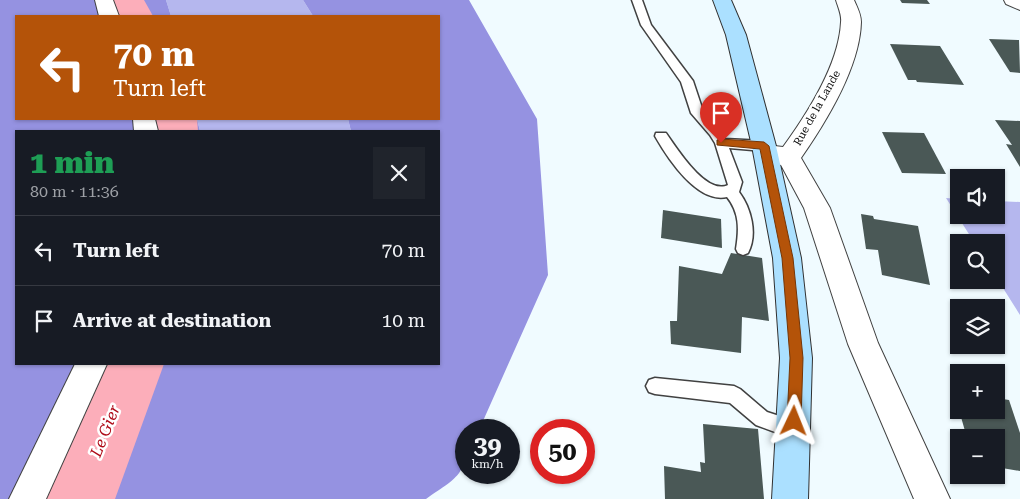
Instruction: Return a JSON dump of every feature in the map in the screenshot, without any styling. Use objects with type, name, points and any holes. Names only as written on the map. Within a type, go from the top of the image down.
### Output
[{"type":"main road","points":[[722,0],[736,35],[773,152],[787,258],[796,358],[790,499]]},
{"type":"street","points":[[104,0],[109,15]]},
{"type":"street","name":"Rue de la Lande","points":[[773,152],[800,141],[840,67],[851,22],[850,11],[845,0]]},
{"type":"street","points":[[1014,0],[1020,4]]},
{"type":"street","points":[[773,152],[817,208],[863,344],[932,499]]},
{"type":"street","points":[[27,499],[91,365]]},
{"type":"lane","points":[[637,0],[646,25],[687,81],[697,114],[714,132],[721,143],[735,182],[734,188],[724,193],[710,190],[696,181],[661,136]]},
{"type":"lane","points":[[721,143],[773,152]]},
{"type":"lane","points":[[730,191],[742,207],[745,218],[743,249]]},
{"type":"lane","points":[[655,386],[734,395],[741,399],[762,419],[794,430]]},
{"type":"shaded area","points":[[0,0],[166,0],[171,15],[15,15],[15,120],[197,120],[200,130],[15,130],[15,365],[440,365],[440,130],[351,130],[348,120],[440,120],[440,15],[312,15],[303,0],[469,0],[537,119],[548,275],[484,419],[455,419],[455,477],[426,499],[0,499]]},
{"type":"shaded area","points":[[166,0],[303,0],[312,15],[171,15]]},
{"type":"shaded area","points":[[197,120],[348,120],[351,130],[200,130]]},
{"type":"shaded area","points":[[1005,201],[1020,202],[1020,315],[1004,289],[1005,234],[969,234],[963,224],[1005,224]]},
{"type":"building","points":[[900,0],[927,0],[930,4],[902,3]]},
{"type":"building","points":[[989,39],[1019,40],[1020,73],[1010,72]]},
{"type":"building","points":[[890,44],[940,46],[964,85],[908,80]]},
{"type":"building","points":[[995,120],[1020,121],[1020,167],[1006,144],[1012,145]]},
{"type":"building","points":[[882,132],[924,133],[946,174],[902,173]]},
{"type":"building","points":[[663,210],[721,219],[722,248],[661,238]]},
{"type":"building","points":[[861,214],[873,216],[874,219],[918,226],[930,285],[882,275],[878,250],[866,249]]},
{"type":"building","points":[[731,253],[762,258],[769,321],[742,317],[741,353],[671,344],[670,321],[677,321],[679,266],[722,274]]},
{"type":"building","points":[[1005,399],[1009,400],[1020,433],[1020,471],[1005,468],[1005,429],[964,429],[962,419],[1005,419]]},
{"type":"building","points":[[703,424],[758,429],[764,499],[665,499],[664,466],[701,472],[700,462],[705,463]]},
{"type":"waterway","name":"Le Gier","points":[[125,0],[132,15]]},
{"type":"waterway","name":"Le Gier","points":[[174,120],[174,130]]},
{"type":"waterway","name":"Le Gier","points":[[78,499],[132,365]]},
{"type":"route","points":[[721,143],[764,146],[787,258],[796,358],[794,421]]}]
